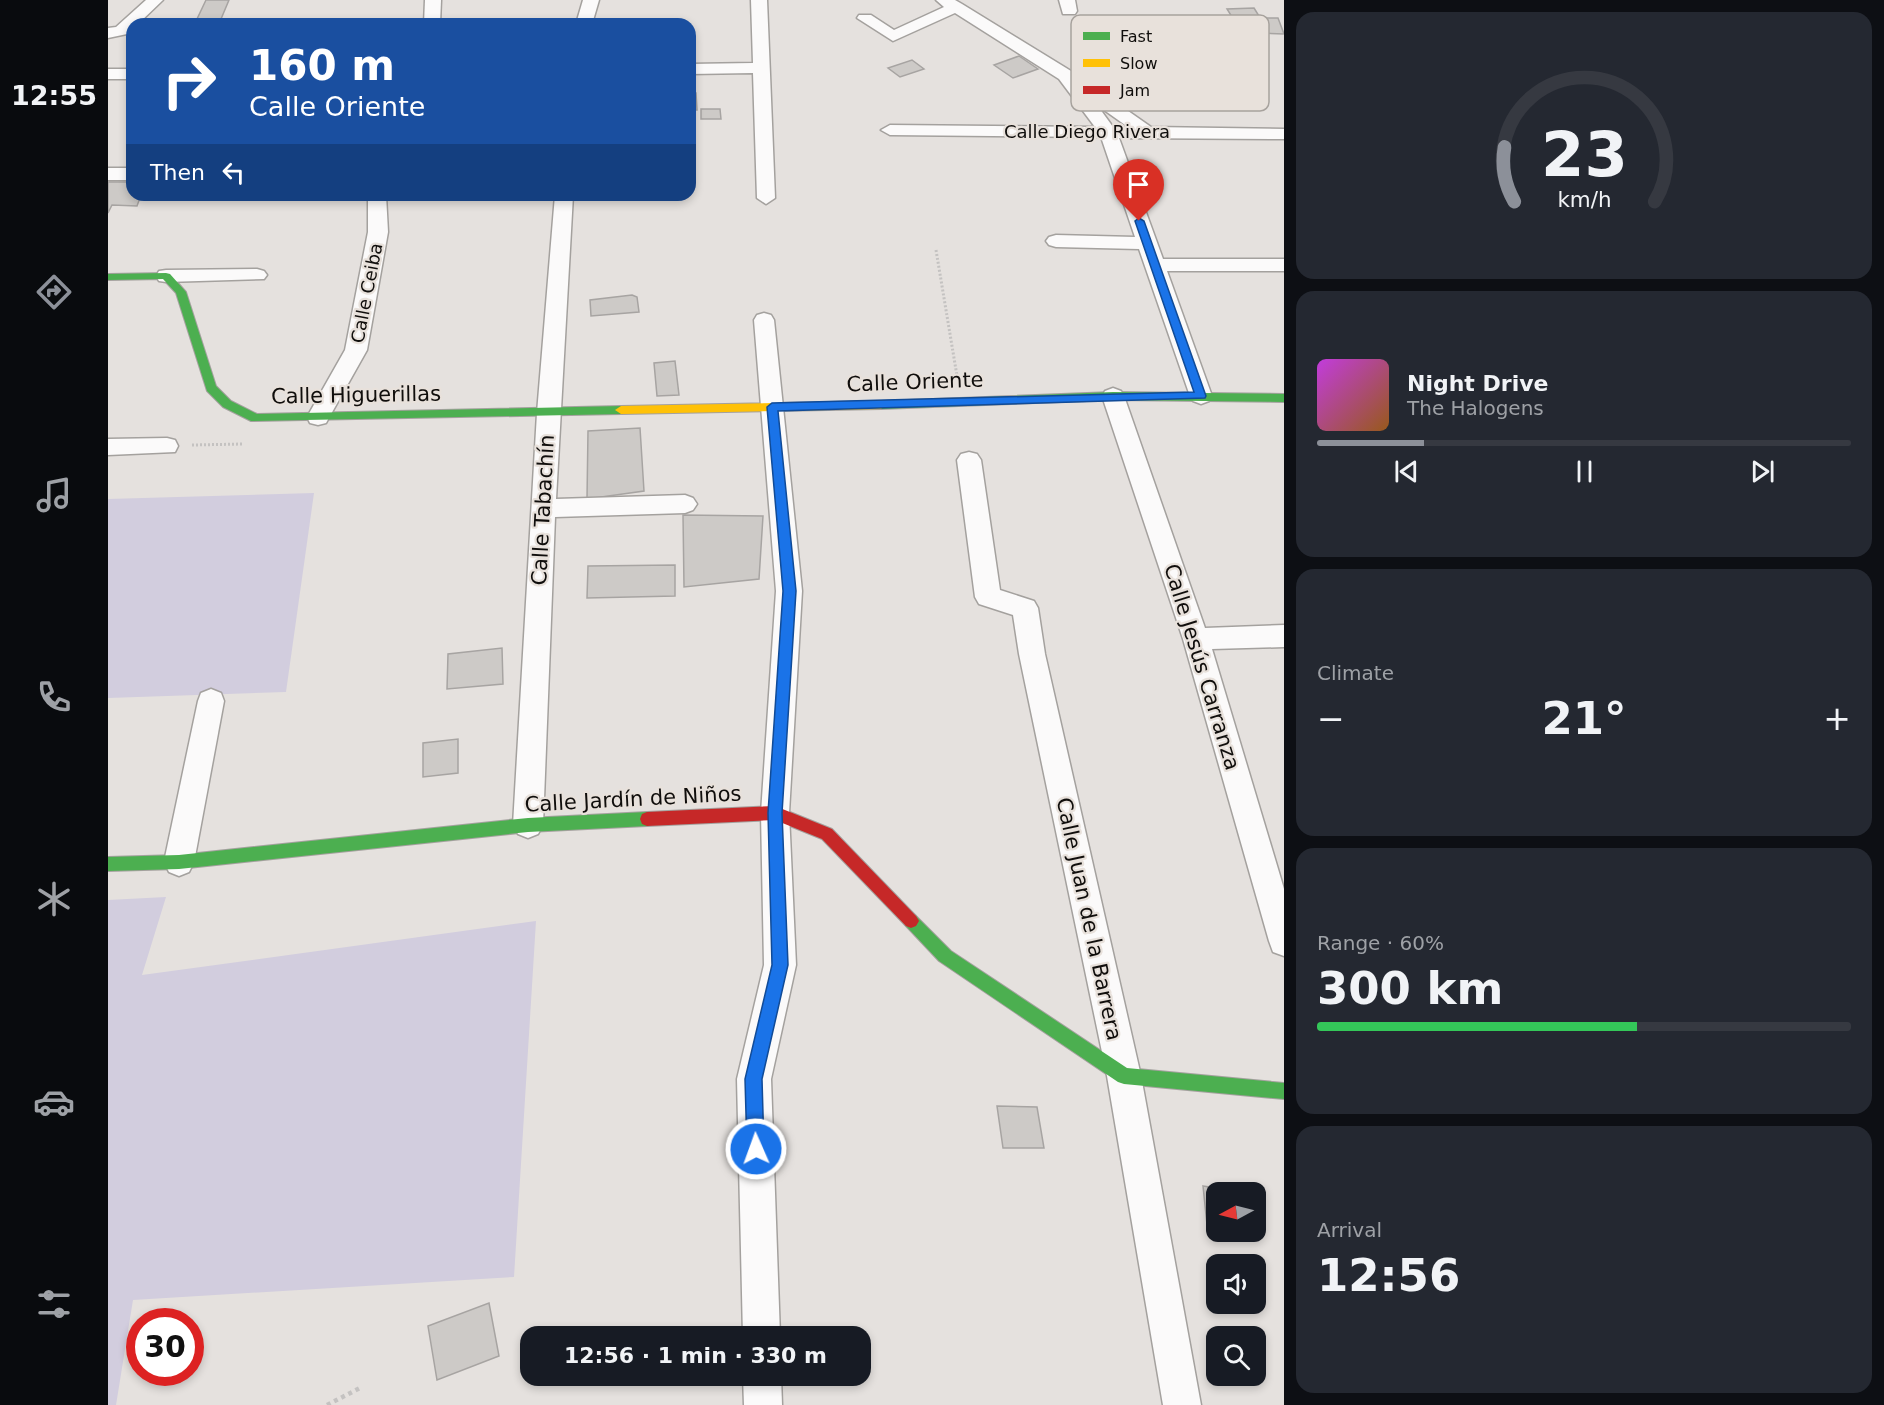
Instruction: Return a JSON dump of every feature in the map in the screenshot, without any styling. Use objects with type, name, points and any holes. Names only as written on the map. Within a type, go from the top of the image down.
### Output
[{"type":"main road","name":"Calle Higuerillas","points":[[166,276],[181,292],[211,388],[226,404],[255,418],[548,412]]},
{"type":"main road","points":[[108,278],[166,276]]},
{"type":"main road","name":"Calle Oriente","points":[[548,412],[1113,396],[1284,398]]},
{"type":"main road","name":"Calle Jardín de Niños","points":[[108,864],[179,862],[528,825],[775,813],[827,834],[945,956],[1124,1076],[1284,1091]]},
{"type":"street","points":[[135,18],[155,0]]},
{"type":"street","points":[[432,18],[433,0]]},
{"type":"street","points":[[586,18],[591,0]]},
{"type":"street","points":[[759,0],[766,198]]},
{"type":"street","points":[[865,18],[893,36],[950,3],[1071,79]]},
{"type":"street","points":[[108,33],[121,31],[126,26]]},
{"type":"street","points":[[696,69],[763,68]]},
{"type":"street","points":[[108,74],[126,74]]},
{"type":"street","points":[[1065,75],[1071,83]]},
{"type":"street","points":[[1092,111],[1108,132],[1201,396]]},
{"type":"street","points":[[1116,111],[1146,132]]},
{"type":"street","name":"Calle Diego Rivera","points":[[890,130],[1284,134]]},
{"type":"street","points":[[108,174],[126,174]]},
{"type":"street","name":"Calle Ceiba","points":[[318,417],[356,350],[378,232],[377,201]]},
{"type":"street","name":"Calle Tabachín","points":[[528,825],[548,412],[564,201]]},
{"type":"street","points":[[1056,242],[1147,243]]},
{"type":"street","points":[[1153,265],[1284,265]]},
{"type":"street","points":[[166,276],[258,275]]},
{"type":"street","points":[[761,1326],[754,1079],[780,965],[775,813],[789,591],[764,320]]},
{"type":"street","name":"Calle Jesús Carranza","points":[[1113,396],[1196,639],[1284,941]]},
{"type":"street","points":[[108,447],[167,446]]},
{"type":"street","name":"Calle Juan de la Barrera","points":[[969,460],[988,597],[1025,608],[1034,665],[1124,1076],[1182,1405]]},
{"type":"street","points":[[543,508],[685,504]]},
{"type":"street","points":[[1196,639],[1284,636]]},
{"type":"street","points":[[179,862],[211,700]]},
{"type":"street","points":[[762,1386],[763,1405]]},
{"type":"path","points":[[936,250],[952,345]]},
{"type":"path","points":[[327,1405],[360,1388]]},
{"type":"shaded area","points":[[314,493],[286,692],[108,698],[108,499]]},
{"type":"shaded area","points":[[166,897],[142,975],[536,921],[514,1277],[133,1300],[132,1308],[126,1308],[126,1343],[116,1405],[108,1405],[108,900]]},
{"type":"building","points":[[206,0],[229,0],[221,18],[197,18]]},
{"type":"building","points":[[1254,8],[1258,15],[1231,15],[1227,9]]},
{"type":"building","points":[[1269,18],[1278,18],[1284,34],[1269,33]]},
{"type":"building","points":[[1019,56],[1038,69],[1013,78],[994,65]]},
{"type":"building","points":[[912,60],[924,69],[900,77],[888,68]]},
{"type":"building","points":[[701,109],[720,109],[721,119],[701,119]]},
{"type":"building","points":[[108,182],[126,182],[126,201],[139,201],[137,206],[112,205],[108,213]]},
{"type":"building","points":[[632,295],[637,297],[639,312],[591,316],[590,300]]},
{"type":"building","points":[[675,361],[679,395],[657,396],[654,363]]},
{"type":"building","points":[[640,428],[644,491],[587,499],[588,431]]},
{"type":"building","points":[[683,515],[763,516],[759,579],[684,587]]},
{"type":"building","points":[[675,565],[675,596],[587,598],[588,566]]},
{"type":"building","points":[[502,648],[503,684],[447,689],[448,654]]},
{"type":"building","points":[[458,739],[458,773],[423,777],[423,743]]},
{"type":"building","points":[[997,1106],[1037,1107],[1044,1148],[1003,1148]]},
{"type":"building","points":[[1203,1186],[1206,1186],[1206,1215]]},
{"type":"building","points":[[489,1303],[499,1356],[437,1380],[428,1326]]},
{"type":"traffic: fast","points":[[108,277],[166,276],[181,292],[211,388],[227,404],[255,418],[621,410]]},
{"type":"traffic: fast","points":[[881,405],[1113,396],[1284,398]]},
{"type":"traffic: fast","points":[[108,864],[179,862],[528,825],[647,819]]},
{"type":"traffic: fast","points":[[911,921],[945,956],[1124,1076],[1284,1091]]},
{"type":"traffic: slow","points":[[621,410],[881,405]]},
{"type":"traffic: jam","points":[[647,819],[775,813],[827,834],[911,921]]},
{"type":"route","points":[[756,1149],[754,1079],[780,965],[775,813],[789,591],[772,407],[962,403],[1113,396],[1201,396],[1139,221]]}]
